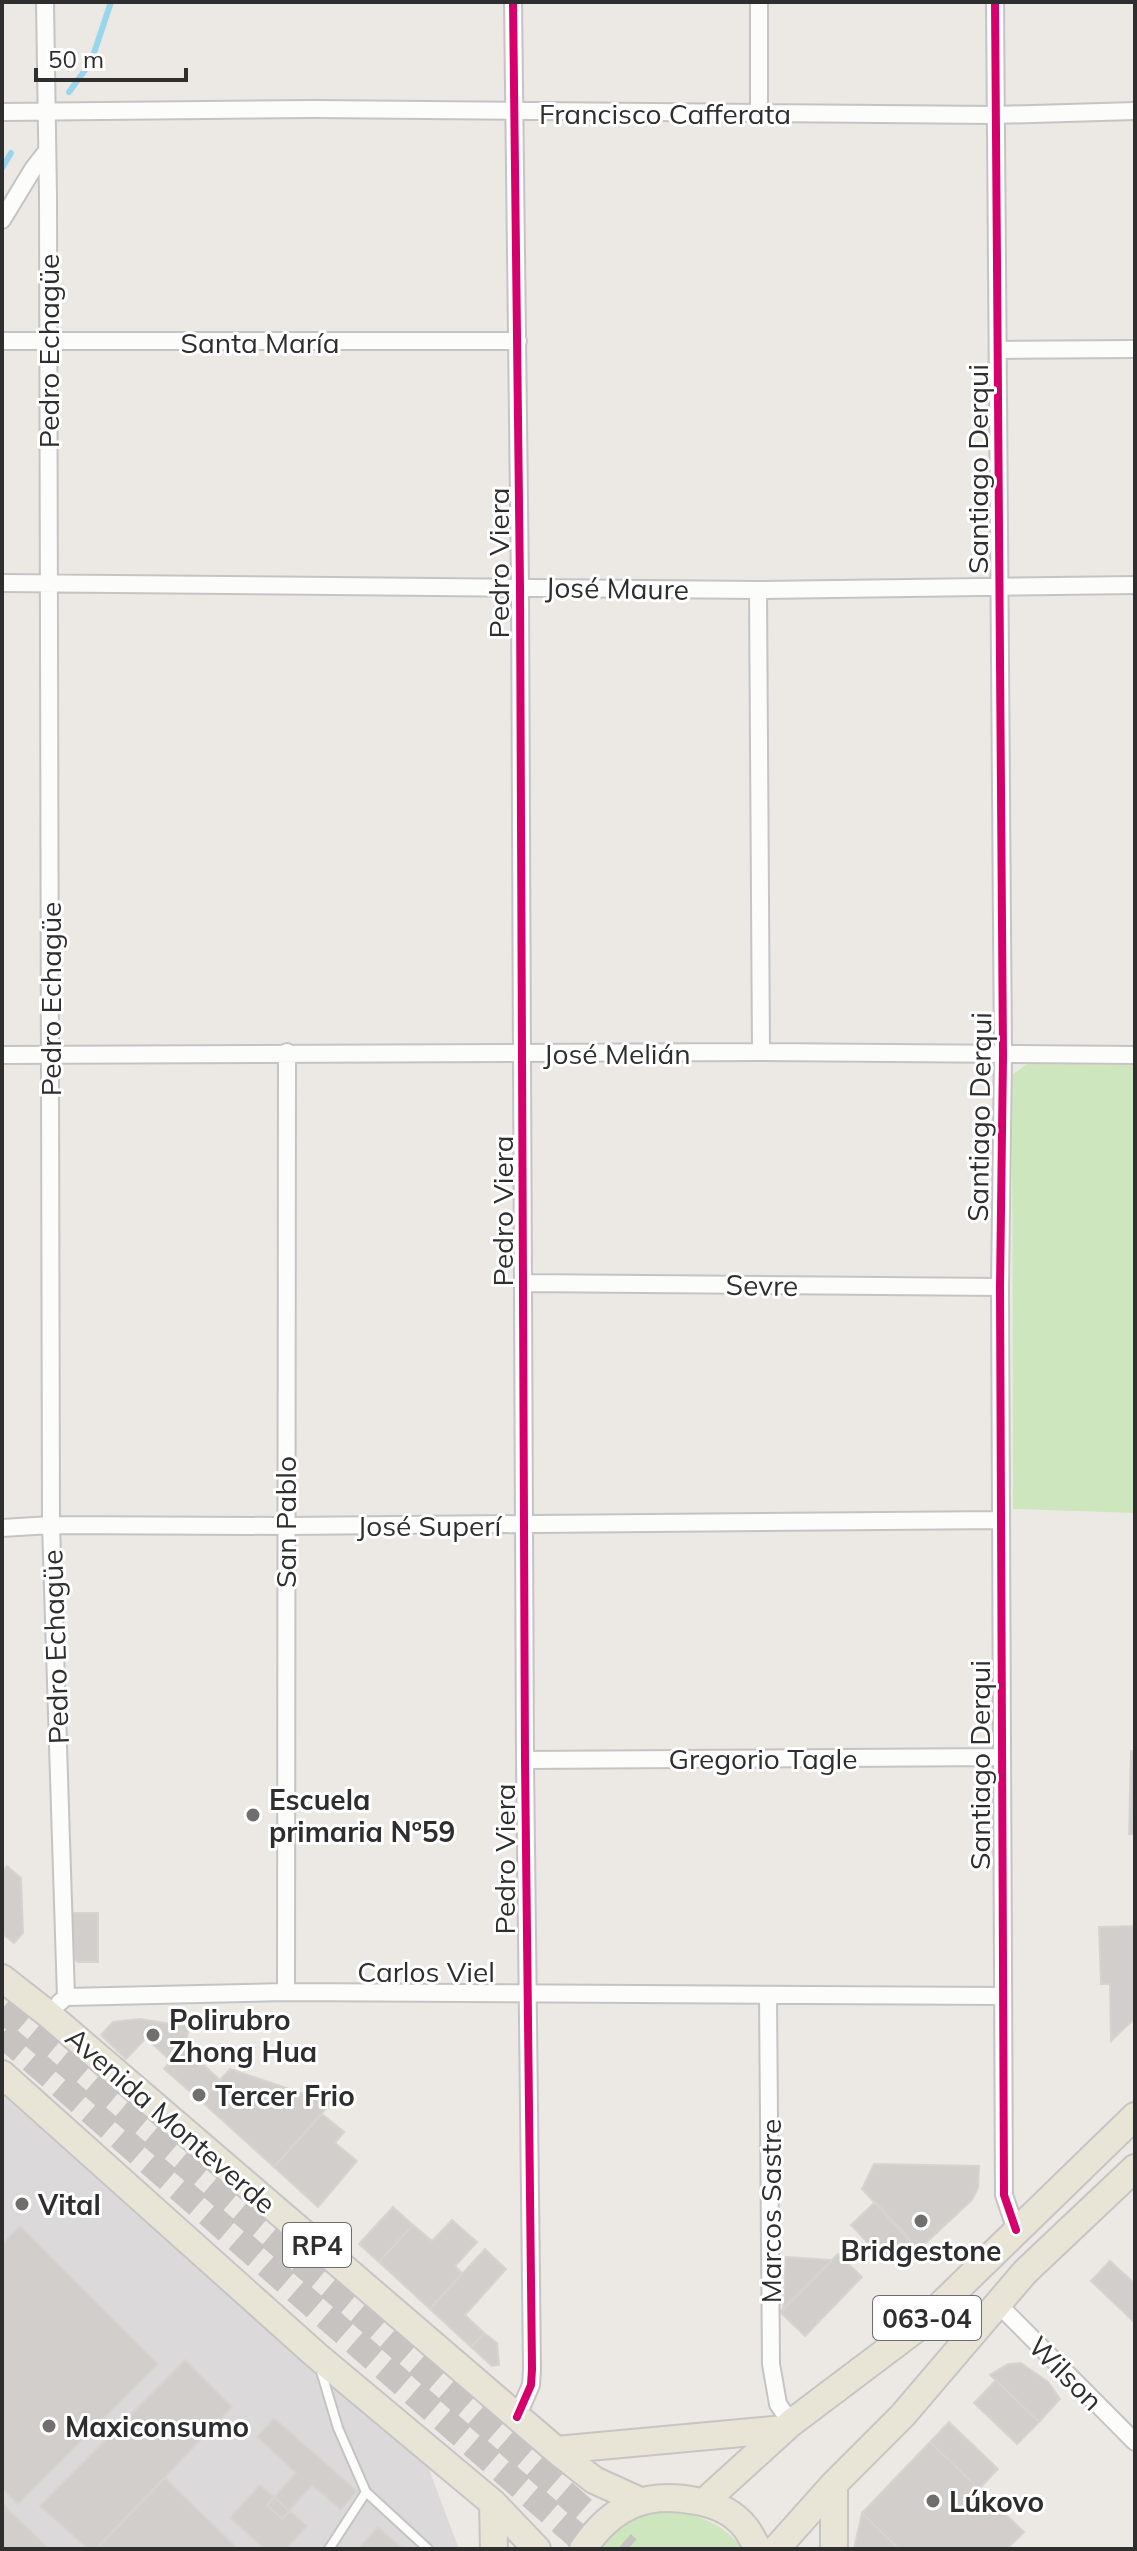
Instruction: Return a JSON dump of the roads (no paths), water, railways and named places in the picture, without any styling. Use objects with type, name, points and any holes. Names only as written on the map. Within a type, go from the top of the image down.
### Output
[{"type":"main road","name":"Avenida Monteverde","points":[[2,1978],[57,2005],[517,2417],[594,2480],[640,2501]]},
{"type":"main road","points":[[2,2074],[316,2355],[493,2503],[537,2549]]},
{"type":"main road","name":"063-04","points":[[704,2502],[787,2426],[917,2328],[1135,2116]]},
{"type":"main road","name":"063-04","points":[[776,2549],[834,2484],[903,2415],[1025,2272],[1135,2168]]},
{"type":"main road","points":[[556,2450],[787,2426]]},
{"type":"main road","points":[[834,2484],[834,2549]]},
{"type":"main road","name":"RP4","points":[[583,2549],[610,2518],[640,2501],[672,2496],[722,2508],[745,2526],[758,2549]]},
{"type":"main road","points":[[493,2503],[494,2549]]},
{"type":"street","name":"Pedro Echagüe","points":[[45,2],[51,1525],[57,2005]]},
{"type":"street","name":"Pedro Viera","points":[[513,2],[532,2369],[531,2385],[517,2417]]},
{"type":"street","points":[[759,2],[759,114]]},
{"type":"street","name":"Santiago Derqui","points":[[995,2],[1003,1055],[1000,1287],[1004,2195],[1016,2230]]},
{"type":"street","name":"Francisco Cafferata","points":[[2,112],[314,109],[995,115],[1135,111]]},
{"type":"street","points":[[2,220],[47,151]]},
{"type":"street","name":"Santa María","points":[[2,341],[518,341]]},
{"type":"street","points":[[998,350],[1135,349]]},
{"type":"street","name":"José Maure","points":[[2,583],[758,590],[1135,585]]},
{"type":"street","points":[[758,590],[761,1052]]},
{"type":"street","name":"José Melián","points":[[2,1055],[287,1052],[1135,1055]]},
{"type":"street","name":"San Pablo","points":[[286,1992],[287,1052]]},
{"type":"street","name":"Sevre","points":[[524,1283],[1000,1287]]},
{"type":"street","name":"José Superí","points":[[2,1528],[51,1525],[526,1525],[1001,1520]]},
{"type":"street","name":"Gregorio Tagle","points":[[525,1760],[1001,1757]]},
{"type":"street","name":"Carlos Viel","points":[[57,2005],[286,1992],[1003,1996]]},
{"type":"street","name":"Marcos Sastre","points":[[768,1995],[771,2364],[778,2404],[787,2426]]},
{"type":"street","name":"Wilson","points":[[997,2303],[1135,2442]]},
{"type":"lane","points":[[316,2355],[338,2428],[366,2492],[428,2549]]},
{"type":"lane","points":[[329,2549],[366,2492]]},
{"type":"waterway","points":[[69,92],[91,62],[111,2]]},
{"type":"waterway","points":[[2,168],[11,153]]},
{"type":"tunnel","points":[[2,2009],[360,2313],[628,2549]]},
{"type":"tunnel","points":[[2,2034],[592,2549]]},
{"type":"place","name":"Escuela primaria Nº59","points":[[253,1815]]},
{"type":"place","name":"Polirubro Zhong Hua","points":[[153,2035]]},
{"type":"place","name":"Tercer Frio","points":[[199,2095]]},
{"type":"place","name":"Vital","points":[[22,2204]]},
{"type":"place","name":"Bridgestone","points":[[921,2221]]},
{"type":"place","name":"Maxiconsumo","points":[[49,2426]]},
{"type":"place","name":"Lúkovo","points":[[933,2501]]}]
